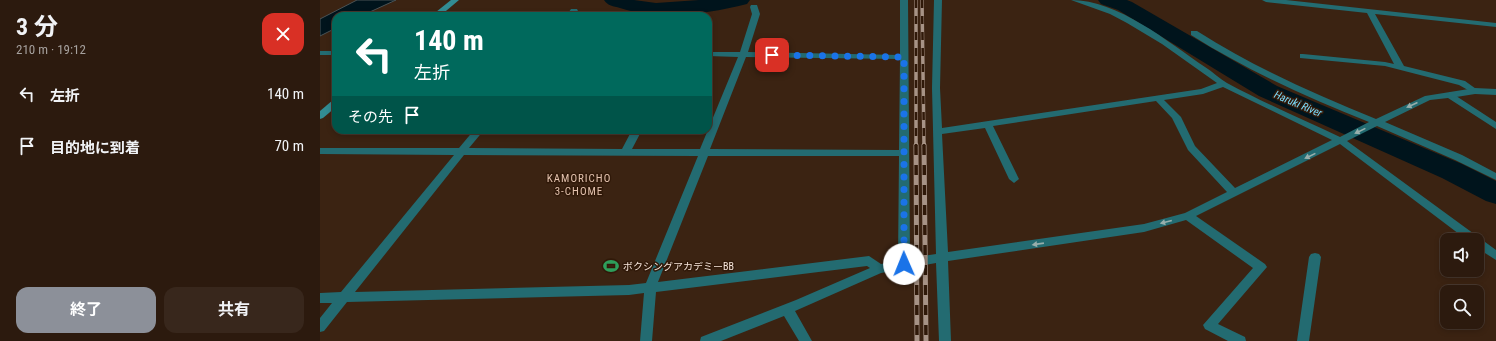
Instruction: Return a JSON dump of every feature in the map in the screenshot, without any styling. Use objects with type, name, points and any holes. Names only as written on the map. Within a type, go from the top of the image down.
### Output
[{"type":"main road","points":[[440,12],[455,0]]},
{"type":"main road","points":[[320,116],[332,106]]},
{"type":"street","points":[[904,0],[904,264]]},
{"type":"street","points":[[938,0],[936,88],[945,341]]},
{"type":"street","points":[[1075,0],[1107,10],[1137,27],[1214,76],[1223,84],[1343,140],[1466,233]]},
{"type":"street","points":[[1266,0],[1496,25]]},
{"type":"street","points":[[712,133],[756,14],[754,7]]},
{"type":"street","points":[[1370,12],[1400,67]]},
{"type":"street","points":[[1194,32],[1213,46],[1266,75],[1376,123],[1431,144],[1496,177]]},
{"type":"street","points":[[320,53],[332,53]]},
{"type":"street","points":[[712,54],[904,57]]},
{"type":"street","points":[[1303,56],[1385,64],[1400,67],[1462,82],[1475,91]]},
{"type":"street","points":[[938,132],[1158,98],[1203,90],[1223,84]]},
{"type":"street","points":[[706,341],[787,309],[879,269],[943,257],[1144,228],[1188,216],[1428,98],[1475,91],[1496,92]]},
{"type":"street","points":[[1450,95],[1496,126]]},
{"type":"street","points":[[1158,98],[1176,117],[1192,148],[1234,193]]},
{"type":"street","points":[[988,125],[1014,179]]},
{"type":"street","points":[[320,328],[476,134]]},
{"type":"street","points":[[625,152],[635,134]]},
{"type":"street","points":[[646,341],[650,288],[712,134]]},
{"type":"street","points":[[320,151],[625,152],[704,154],[903,153]]},
{"type":"street","points":[[1188,216],[1261,267],[1209,325],[1240,341]]},
{"type":"street","points":[[1484,247],[1496,256]]},
{"type":"street","points":[[1302,341],[1315,257]]},
{"type":"street","points":[[320,298],[629,290],[869,261],[879,269]]},
{"type":"street","points":[[787,309],[806,341]]},
{"type":"water","points":[[357,0],[396,0],[370,12],[334,12]]},
{"type":"water","points":[[332,13],[332,30],[320,36],[320,19]]},
{"type":"waterway","name":"Haruki River","points":[[614,0],[636,7],[656,9],[692,7],[740,0]]},
{"type":"waterway","name":"Haruki River","points":[[1108,0],[1125,6],[1268,91],[1452,171],[1496,194]]},
{"type":"railway","points":[[916,0],[916,145]]},
{"type":"railway","points":[[922,0],[924,146]]},
{"type":"railway","points":[[916,145],[917,341]]},
{"type":"railway","points":[[924,145],[926,341]]},
{"type":"place","name":"ボクシングアカデミーBB","points":[[611,266]]},
{"type":"district","name":"KAMORICHO 3-CHOME","points":[[579,184]]},
{"type":"route","points":[[772,55],[904,57],[904,264]]}]
